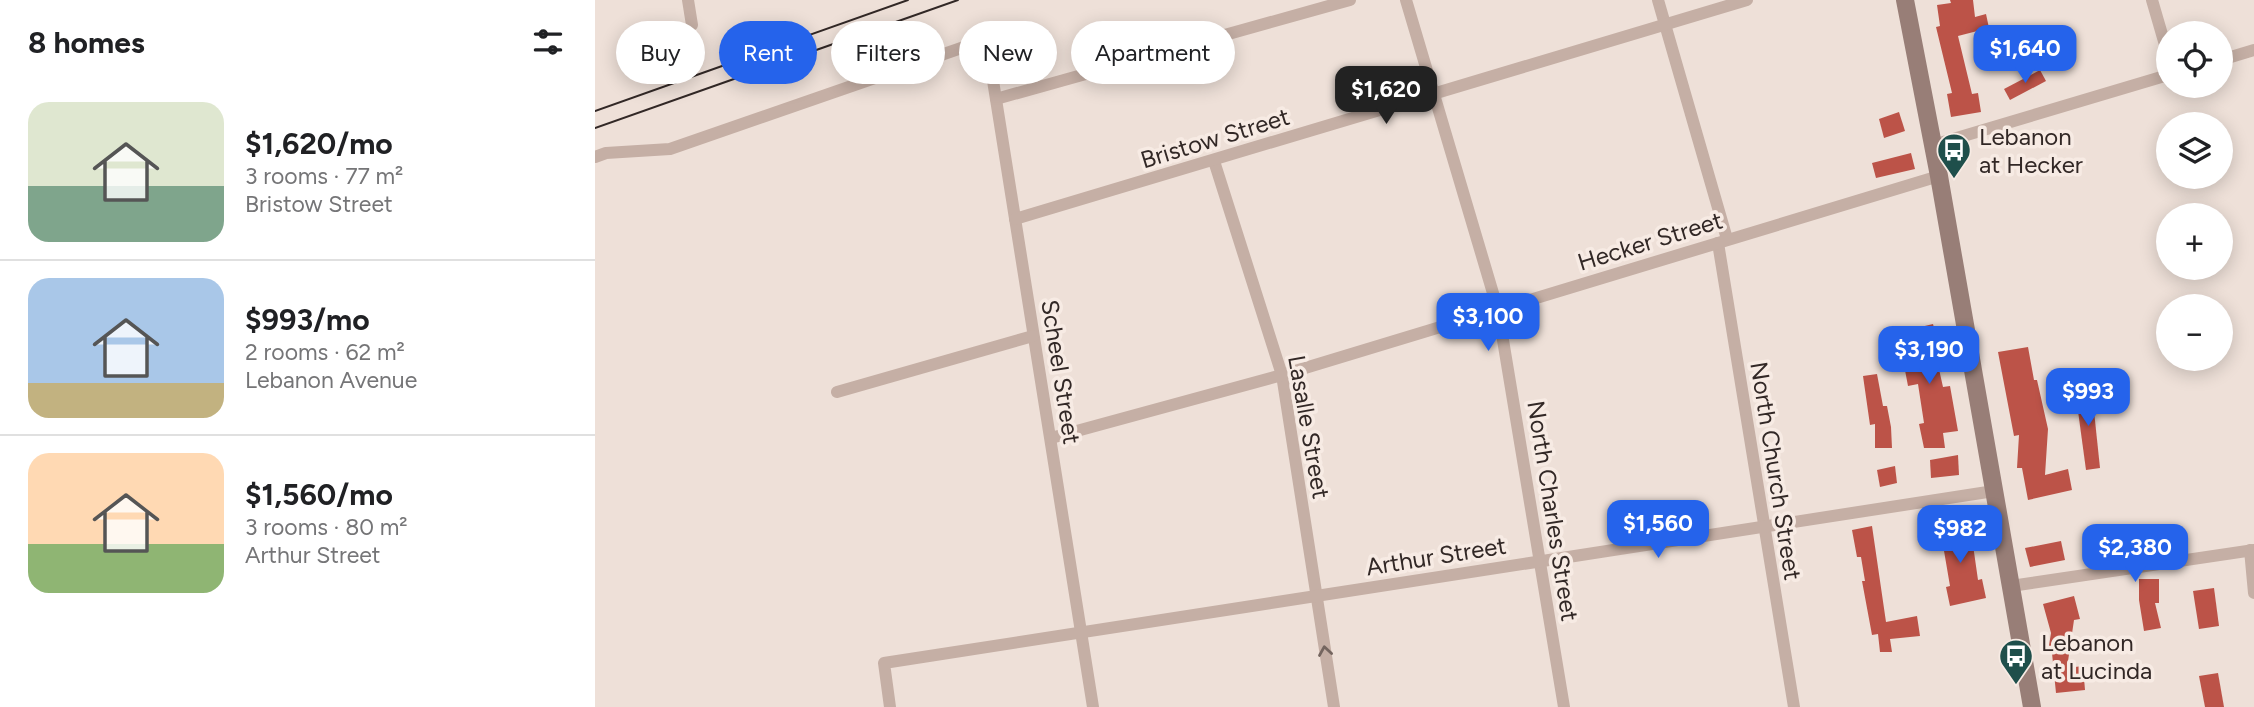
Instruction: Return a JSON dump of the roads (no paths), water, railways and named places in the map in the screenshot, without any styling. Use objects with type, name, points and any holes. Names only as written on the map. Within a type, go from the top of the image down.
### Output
[{"type":"main road","points":[[1905,0],[1939,176],[2032,707]]},
{"type":"street","points":[[688,0],[691,21]]},
{"type":"street","points":[[996,99],[1350,0]]},
{"type":"street","name":"North Charles Street","points":[[1406,0],[1498,310],[1564,707]]},
{"type":"street","name":"North Church Street","points":[[1658,0],[1723,241],[1764,527],[1794,707]]},
{"type":"street","name":"Bristow Street","points":[[1015,219],[1747,0]]},
{"type":"street","points":[[2152,0],[2158,21]]},
{"type":"street","name":"Scheel Street","points":[[595,157],[606,153],[670,149],[967,46],[988,43],[1093,707]]},
{"type":"street","points":[[2233,56],[2254,50]]},
{"type":"street","points":[[1933,145],[2156,79]]},
{"type":"street","name":"Lasalle Street","points":[[1214,161],[1282,375],[1333,707]]},
{"type":"street","name":"Hecker Street","points":[[1051,438],[1282,375],[1939,176]]},
{"type":"street","points":[[837,391],[1033,336]]},
{"type":"street","name":"Arthur Street","points":[[890,707],[884,663],[1994,491]]},
{"type":"street","points":[[2011,586],[2252,550],[2254,593]]},
{"type":"tram line","points":[[595,111],[908,0]]},
{"type":"tram line","points":[[595,128],[958,0]]},
{"type":"place","name":"Lebanon at Hecker","points":[[1954,180]]},
{"type":"place","name":"Lebanon at Lucinda","points":[[2016,686]]}]
